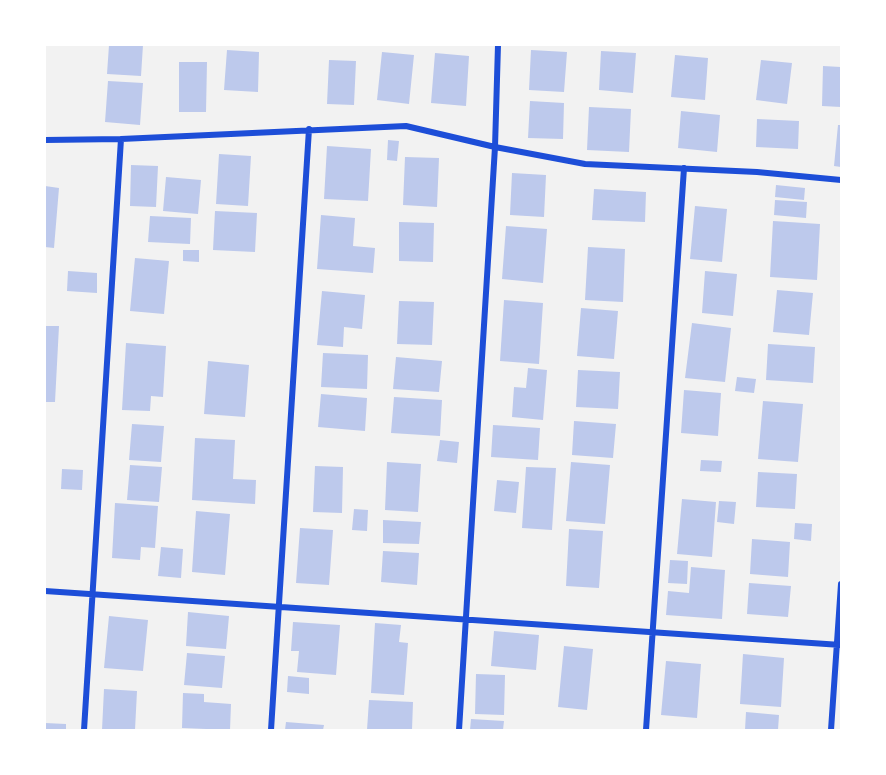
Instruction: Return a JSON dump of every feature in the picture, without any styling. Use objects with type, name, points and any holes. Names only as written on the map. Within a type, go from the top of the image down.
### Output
[{"type":"street","points":[[459,730],[495,147],[498,45]]},
{"type":"street","points":[[45,140],[121,139],[406,126],[495,147],[585,164],[757,172],[841,180]]},
{"type":"street","points":[[271,730],[309,129]]},
{"type":"street","points":[[84,730],[121,139]]},
{"type":"street","points":[[646,730],[684,168]]},
{"type":"street","points":[[831,730],[839,645],[841,584]]},
{"type":"street","points":[[45,591],[839,645]]},
{"type":"building","points":[[109,45],[143,45],[141,76],[107,74]]},
{"type":"building","points":[[227,50],[259,52],[258,92],[224,90]]},
{"type":"building","points":[[531,50],[567,52],[564,92],[529,90]]},
{"type":"building","points":[[601,51],[636,53],[633,93],[599,90]]},
{"type":"building","points":[[382,52],[414,55],[409,104],[377,100]]},
{"type":"building","points":[[435,53],[469,56],[466,106],[431,103]]},
{"type":"building","points":[[675,55],[708,58],[705,100],[671,97]]},
{"type":"building","points":[[329,60],[356,61],[354,105],[327,104]]},
{"type":"building","points":[[761,60],[792,63],[787,104],[756,100]]},
{"type":"building","points":[[179,62],[207,62],[206,112],[179,112]]},
{"type":"building","points":[[823,66],[841,67],[841,107],[822,106]]},
{"type":"building","points":[[108,81],[143,83],[140,125],[105,122]]},
{"type":"building","points":[[530,101],[564,103],[563,139],[528,138]]},
{"type":"building","points":[[589,107],[631,109],[629,152],[587,150]]},
{"type":"building","points":[[681,111],[720,115],[717,152],[678,148]]},
{"type":"building","points":[[757,119],[799,121],[798,149],[756,147]]},
{"type":"building","points":[[838,125],[841,125],[841,167],[834,166]]},
{"type":"building","points":[[388,140],[399,141],[397,161],[387,160]]},
{"type":"building","points":[[327,146],[371,149],[368,201],[324,199]]},
{"type":"building","points":[[219,154],[251,156],[248,206],[216,204]]},
{"type":"building","points":[[405,157],[439,158],[437,207],[403,205]]},
{"type":"building","points":[[131,165],[158,166],[156,207],[130,206]]},
{"type":"building","points":[[512,173],[546,175],[544,217],[510,215]]},
{"type":"building","points":[[166,177],[201,180],[198,214],[163,211]]},
{"type":"building","points":[[776,185],[805,188],[804,200],[775,197]]},
{"type":"building","points":[[45,186],[59,188],[54,248],[45,247]]},
{"type":"building","points":[[594,189],[646,192],[645,222],[592,220]]},
{"type":"building","points":[[775,200],[807,202],[806,218],[774,215]]},
{"type":"building","points":[[695,206],[727,209],[722,262],[690,259]]},
{"type":"building","points":[[215,211],[257,213],[255,252],[213,250]]},
{"type":"building","points":[[321,215],[355,218],[353,246],[375,248],[373,273],[317,269]]},
{"type":"building","points":[[150,216],[191,218],[190,244],[148,242]]},
{"type":"building","points":[[773,221],[820,224],[817,280],[770,277]]},
{"type":"building","points":[[399,222],[434,223],[433,262],[399,261]]},
{"type":"building","points":[[506,226],[547,229],[543,283],[502,279]]},
{"type":"building","points":[[588,247],[625,249],[623,302],[585,300]]},
{"type":"building","points":[[183,250],[199,250],[199,262],[183,261]]},
{"type":"building","points":[[135,258],[169,261],[164,314],[130,311]]},
{"type":"building","points":[[68,271],[97,273],[97,293],[67,291]]},
{"type":"building","points":[[705,271],[737,274],[733,316],[702,313]]},
{"type":"building","points":[[777,290],[813,293],[809,335],[773,332]]},
{"type":"building","points":[[322,291],[365,295],[362,329],[344,327],[343,347],[317,345]]},
{"type":"building","points":[[504,300],[543,303],[539,364],[500,361]]},
{"type":"building","points":[[399,301],[434,302],[432,345],[397,344]]},
{"type":"building","points":[[581,308],[618,311],[614,359],[577,356]]},
{"type":"building","points":[[692,323],[731,328],[725,382],[685,378]]},
{"type":"building","points":[[45,326],[59,326],[55,402],[45,402]]},
{"type":"building","points":[[126,343],[166,346],[163,397],[151,396],[150,411],[122,410]]},
{"type":"building","points":[[768,344],[815,347],[813,383],[766,380]]},
{"type":"building","points":[[323,353],[368,355],[367,389],[321,387]]},
{"type":"building","points":[[396,357],[442,361],[439,392],[393,389]]},
{"type":"building","points":[[208,361],[249,365],[245,417],[204,414]]},
{"type":"building","points":[[528,368],[547,370],[543,420],[512,417],[514,387],[526,388]]},
{"type":"building","points":[[578,370],[620,372],[618,409],[576,407]]},
{"type":"building","points":[[737,377],[756,379],[754,393],[735,391]]},
{"type":"building","points":[[684,390],[721,393],[718,436],[681,433]]},
{"type":"building","points":[[321,394],[367,398],[365,431],[318,427]]},
{"type":"building","points":[[394,397],[442,400],[440,436],[391,433]]},
{"type":"building","points":[[763,401],[803,404],[798,462],[758,459]]},
{"type":"building","points":[[574,421],[616,424],[613,458],[572,455]]},
{"type":"building","points":[[132,424],[164,426],[161,462],[129,460]]},
{"type":"building","points":[[493,425],[540,428],[538,460],[491,457]]},
{"type":"building","points":[[195,438],[235,440],[233,479],[256,480],[255,504],[192,500]]},
{"type":"building","points":[[440,440],[459,442],[457,463],[437,461]]},
{"type":"building","points":[[701,460],[722,461],[721,472],[700,471]]},
{"type":"building","points":[[387,462],[421,464],[418,512],[385,510]]},
{"type":"building","points":[[571,462],[610,465],[605,524],[566,521]]},
{"type":"building","points":[[130,465],[162,467],[159,502],[127,500]]},
{"type":"building","points":[[315,466],[343,467],[342,513],[313,512]]},
{"type":"building","points":[[526,467],[556,468],[552,530],[522,528]]},
{"type":"building","points":[[62,469],[83,470],[82,490],[61,489]]},
{"type":"building","points":[[758,472],[797,474],[795,509],[756,507]]},
{"type":"building","points":[[497,480],[519,482],[516,513],[494,511]]},
{"type":"building","points":[[682,499],[716,502],[712,557],[677,554]]},
{"type":"building","points":[[719,501],[736,502],[734,524],[717,522]]},
{"type":"building","points":[[115,503],[158,506],[155,548],[141,547],[140,560],[112,558]]},
{"type":"building","points":[[354,509],[368,510],[367,531],[352,530]]},
{"type":"building","points":[[196,511],[230,514],[225,575],[192,572]]},
{"type":"building","points":[[383,520],[421,522],[419,544],[383,543]]},
{"type":"building","points":[[795,523],[812,524],[811,541],[794,539]]},
{"type":"building","points":[[300,528],[333,530],[329,585],[296,583]]},
{"type":"building","points":[[569,529],[603,531],[599,588],[566,586]]},
{"type":"building","points":[[752,539],[790,542],[788,577],[750,574]]},
{"type":"building","points":[[161,547],[183,549],[181,578],[158,576]]},
{"type":"building","points":[[383,551],[419,553],[417,585],[381,582]]},
{"type":"building","points":[[670,560],[688,561],[687,584],[668,583]]},
{"type":"building","points":[[691,567],[725,570],[722,619],[666,615],[668,591],[689,593]]},
{"type":"building","points":[[749,583],[791,586],[788,617],[747,614]]},
{"type":"building","points":[[188,612],[229,616],[226,649],[186,646]]},
{"type":"building","points":[[109,616],[148,620],[143,671],[104,668]]},
{"type":"building","points":[[293,622],[340,625],[336,675],[297,672],[299,651],[291,651]]},
{"type":"building","points":[[375,623],[401,625],[399,642],[408,643],[404,695],[371,693]]},
{"type":"building","points":[[494,631],[539,635],[536,670],[491,666]]},
{"type":"building","points":[[564,646],[593,649],[587,710],[558,707]]},
{"type":"building","points":[[187,653],[225,656],[222,688],[184,685]]},
{"type":"building","points":[[743,654],[784,658],[781,707],[740,704]]},
{"type":"building","points":[[666,661],[701,664],[697,718],[661,715]]},
{"type":"building","points":[[476,674],[505,675],[504,715],[475,714]]},
{"type":"building","points":[[288,676],[309,678],[309,694],[287,692]]},
{"type":"building","points":[[104,689],[137,691],[135,730],[102,730]]},
{"type":"building","points":[[183,693],[204,694],[204,702],[231,704],[230,730],[182,728]]},
{"type":"building","points":[[369,700],[413,702],[412,730],[367,730]]},
{"type":"building","points":[[746,712],[779,715],[778,730],[745,730]]},
{"type":"building","points":[[471,719],[504,721],[503,730],[470,730]]},
{"type":"building","points":[[286,722],[324,725],[323,730],[285,730]]},
{"type":"building","points":[[45,723],[66,724],[66,730],[45,730]]}]
